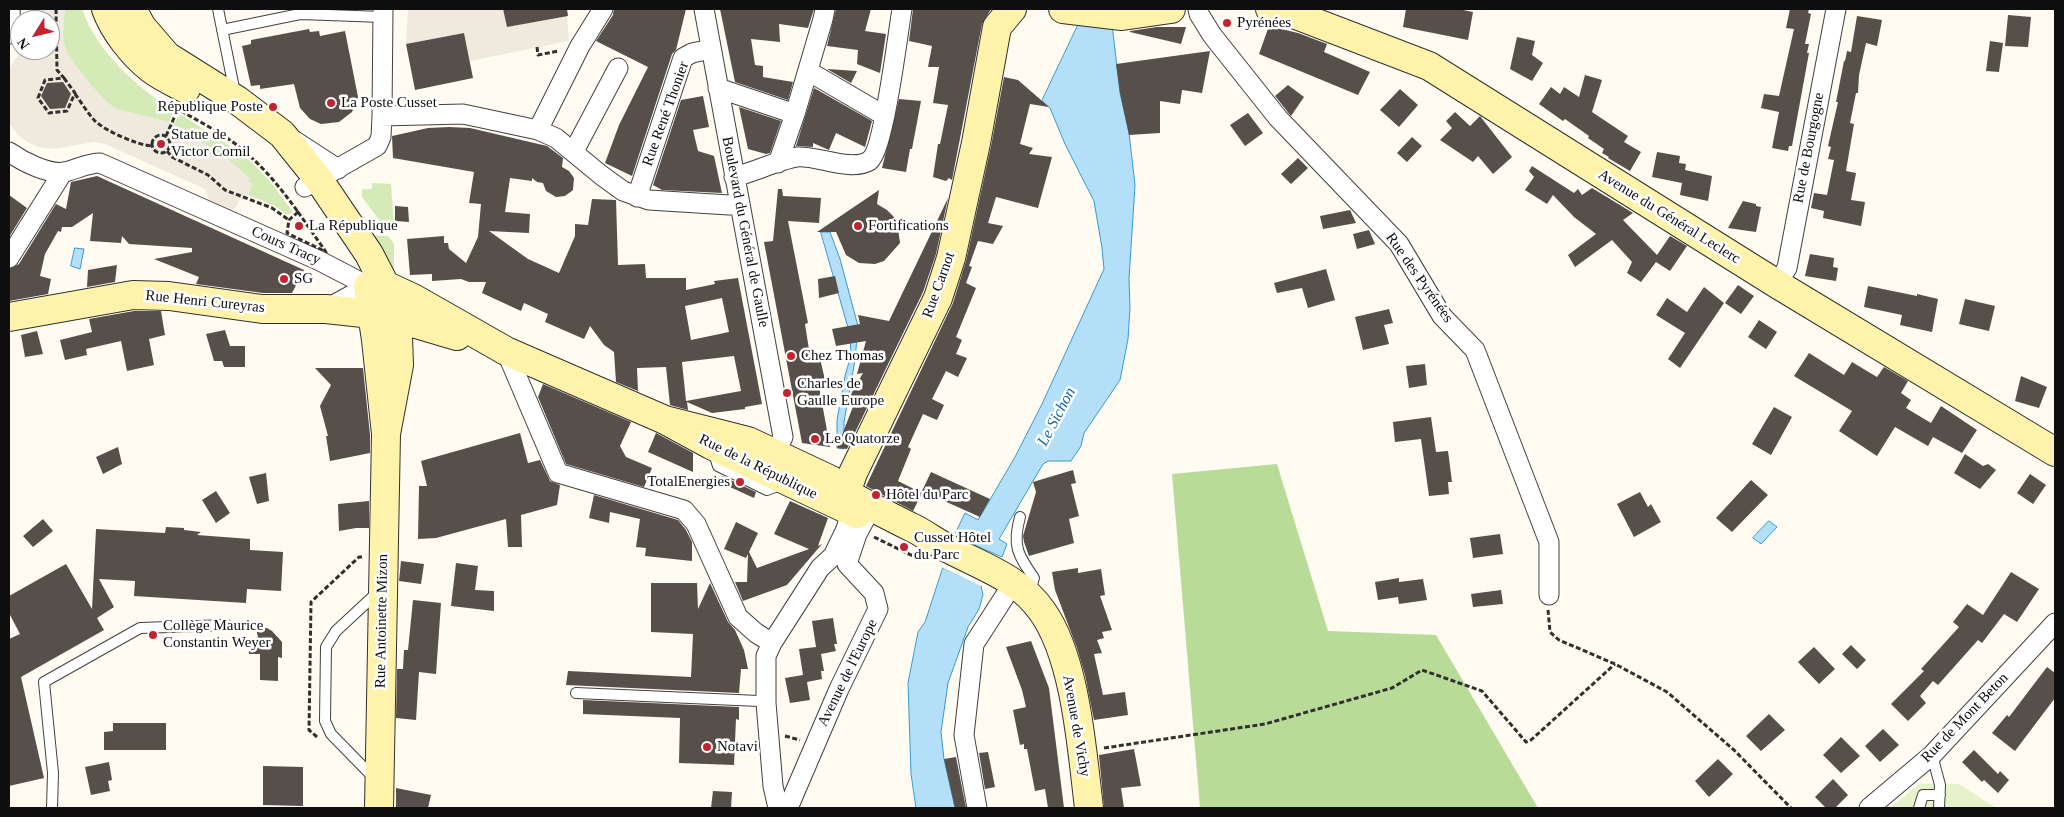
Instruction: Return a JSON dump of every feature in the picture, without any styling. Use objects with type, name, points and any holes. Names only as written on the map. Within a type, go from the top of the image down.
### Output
[{"type":"main road","points":[[106,9],[126,42],[152,69],[232,116],[315,187]]},
{"type":"main road","points":[[132,9],[142,27],[166,56],[237,100],[282,134],[315,187],[369,254],[384,316]]},
{"type":"main road","name":"Rue Carnot","points":[[855,513],[853,473],[940,290],[953,248],[976,143],[997,27],[1012,9]]},
{"type":"main road","points":[[1063,9],[1122,16],[1171,9]]},
{"type":"main road","name":"Avenue du Général Leclerc","points":[[1270,9],[1296,15],[1429,66],[1777,284],[2055,452]]},
{"type":"main road","name":"Rue de la République","points":[[376,285],[413,298],[433,320]]},
{"type":"main road","name":"Rue Henri Cureyras","points":[[9,317],[133,295],[169,296],[262,310],[326,309],[384,316]]},
{"type":"main road","name":"Rue de la République","points":[[384,316],[433,320],[665,420],[710,445],[776,469],[832,480],[855,513]]},
{"type":"main road","name":"Rue Antoinette Mizon","points":[[384,316],[399,365],[386,434]]},
{"type":"main road","name":"Rue Antoinette Mizon","points":[[379,796],[386,434],[384,316]]},
{"type":"main road","points":[[399,365],[433,320]]},
{"type":"main road","name":"Rue de la République","points":[[665,420],[748,441],[776,469]]},
{"type":"main road","name":"Avenue de Vichy","points":[[855,513],[893,520],[913,528],[949,550],[1012,582],[1043,612],[1065,662],[1079,721],[1089,808]]},
{"type":"main road","name":"Avenue de Vichy","points":[[855,513],[908,538],[949,550]]},
{"type":"street","points":[[9,34],[11,30],[10,9]]},
{"type":"street","points":[[538,130],[580,46],[603,9]]},
{"type":"street","name":"Boulevard du Général de Gaulle","points":[[704,9],[783,437],[776,469]]},
{"type":"street","points":[[778,164],[808,71],[823,19],[824,9]]},
{"type":"street","points":[[734,177],[797,157],[858,165],[869,161],[875,154],[885,116],[902,9]]},
{"type":"street","name":"Rue des Pyrénées","points":[[1198,9],[1212,35],[1278,118],[1399,244],[1442,316],[1475,350],[1549,542],[1549,595]]},
{"type":"street","name":"Rue de Bourgogne","points":[[1777,284],[1786,268],[1836,9]]},
{"type":"street","points":[[315,187],[377,146],[381,137],[383,13]]},
{"type":"street","name":"Rue René Thonier","points":[[637,197],[683,58],[692,52],[711,49]]},
{"type":"street","points":[[574,151],[618,68]]},
{"type":"street","points":[[808,71],[885,116]]},
{"type":"street","points":[[718,88],[795,114]]},
{"type":"street","points":[[382,116],[463,114],[538,130],[556,138],[601,175],[623,191],[637,197],[649,200],[728,205],[740,204]]},
{"type":"street","name":"Cours Tracy","points":[[9,152],[21,160],[42,168],[63,172],[100,163],[376,285]]},
{"type":"street","points":[[9,258],[63,172]]},
{"type":"street","points":[[326,309],[376,285]]},
{"type":"street","points":[[506,351],[558,474],[684,510],[696,524],[738,617],[756,633],[772,642]]},
{"type":"street","points":[[778,808],[773,786],[768,734],[766,656],[772,642],[820,568],[840,560],[846,529],[855,513]]},
{"type":"street","name":"Avenue de l'Europe","points":[[788,808],[814,745],[878,609],[874,593],[840,560]]},
{"type":"street","points":[[977,808],[964,735],[974,644],[1012,582]]},
{"type":"street","name":"Rue de Mont Beton","points":[[1869,808],[1932,755],[2055,623]]},
{"type":"street","points":[[773,786],[780,790],[797,784]]},
{"type":"lane","points":[[218,9],[237,100]]},
{"type":"lane","points":[[222,30],[300,14],[383,13]]},
{"type":"lane","points":[[1012,582],[1034,578],[1020,557],[1015,534],[1020,518]]},
{"type":"lane","points":[[379,796],[330,734],[325,721],[326,647],[336,631],[382,587]]},
{"type":"lane","points":[[52,808],[53,774],[44,682],[140,628],[227,625]]},
{"type":"lane","points":[[576,693],[759,701],[766,703]]},
{"type":"lane","points":[[1932,755],[1940,785],[1939,808]]},
{"type":"lane","points":[[1919,808],[1923,795],[1940,795]]},
{"type":"path","points":[[56,9],[57,70],[100,124],[144,146],[152,146]]},
{"type":"path","points":[[64,78],[45,80],[38,98],[49,113],[68,111],[75,94]]},
{"type":"path","points":[[172,105],[236,145],[276,182],[315,187]]},
{"type":"path","points":[[152,146],[155,136],[163,134],[171,142],[167,151]]},
{"type":"path","points":[[152,146],[156,151],[167,151]]},
{"type":"path","points":[[167,151],[172,157],[208,175],[225,190],[272,208],[289,220]]},
{"type":"path","points":[[855,513],[875,537],[921,559]]},
{"type":"path","points":[[1549,595],[1550,632],[1559,640],[1614,664],[1667,692],[1734,750],[1791,808]]},
{"type":"path","points":[[1082,746],[1093,750],[1264,724],[1392,688],[1422,670],[1482,691],[1526,742],[1614,664]]},
{"type":"path","points":[[768,734],[792,736],[814,745]]},
{"type":"green space","points":[[65,9],[82,9],[97,40],[119,67],[145,91],[173,111],[169,122],[116,109],[109,105],[94,90],[79,72],[65,47],[63,23]]},
{"type":"green space","points":[[180,114],[244,155],[269,180],[293,212],[287,215],[273,205],[248,195],[253,184],[247,182],[249,178],[225,157],[173,125]]},
{"type":"green space","points":[[372,183],[391,184],[394,228],[385,228],[362,197],[362,189],[372,189]]},
{"type":"green space","points":[[364,235],[388,236],[394,244],[394,273]]},
{"type":"green space","points":[[1277,464],[1328,631],[1436,635],[1538,808],[1200,808],[1172,474]]},
{"type":"green space","points":[[1919,784],[1959,784],[1996,808],[1890,808]]},
{"type":"shaded area","points":[[65,9],[63,35],[65,48],[76,66],[108,103],[117,109],[169,122],[225,157],[249,178],[248,182],[253,184],[245,201],[240,199],[235,209],[223,212],[211,206],[205,189],[105,144],[94,142],[53,149],[39,147],[27,142],[17,134],[9,122],[9,68],[15,60],[60,60],[60,10],[28,10]]},
{"type":"shaded area","points":[[408,9],[503,9],[507,27],[567,16],[569,41],[470,61],[464,33],[406,44]]},
{"type":"water","name":"Le Sichon","points":[[1081,19],[1112,24],[1120,93],[1129,133],[1135,185],[1129,279],[1128,339],[1120,380],[1084,433],[1081,446],[1071,461],[1048,461],[1043,464],[999,539],[1007,544],[1002,557],[954,536],[965,513],[978,520],[1015,457],[1042,404],[1104,269],[1094,201],[1065,144],[1050,108],[1042,101]]},
{"type":"water","points":[[821,232],[830,232],[840,259],[858,326],[855,360],[844,422],[844,449],[837,448],[837,420],[851,355],[850,335]]},
{"type":"water","points":[[75,248],[84,249],[80,269],[71,266]]},
{"type":"water","points":[[1769,521],[1777,527],[1761,544],[1753,538]]},
{"type":"water","points":[[943,568],[979,584],[983,595],[979,609],[968,627],[948,683],[941,732],[944,759],[955,808],[916,808],[911,774],[908,683],[918,632],[925,622]]},
{"type":"pier","points":[[943,566],[983,584],[981,586],[943,568]]},
{"type":"building","points":[[503,9],[567,9],[568,16],[507,27]]},
{"type":"building","points":[[614,9],[686,9],[676,50],[672,54],[632,176],[605,163],[619,125],[648,67],[596,41],[613,15]]},
{"type":"building","points":[[720,9],[814,9],[808,28],[779,24],[780,42],[751,39],[755,65],[763,66],[763,77],[793,82],[788,100],[735,82]]},
{"type":"building","points":[[836,9],[871,9],[865,31],[886,34],[880,73],[857,64],[858,50],[827,46]]},
{"type":"building","points":[[913,9],[991,9],[982,24],[952,180],[949,178],[946,181],[933,177],[938,144],[940,144],[948,105],[933,103],[939,67],[928,67],[932,46],[909,41]]},
{"type":"building","points":[[1406,9],[1458,9],[1473,12],[1468,40],[1403,27]]},
{"type":"building","points":[[1790,9],[1809,9],[1808,13],[1811,14],[1805,44],[1809,44],[1807,53],[1809,53],[1792,146],[1789,146],[1788,151],[1772,148],[1779,112],[1761,108],[1764,94],[1779,96],[1794,29],[1786,28]]},
{"type":"building","points":[[2008,15],[2031,17],[2028,47],[2005,46]]},
{"type":"building","points":[[1857,16],[1882,20],[1877,46],[1866,43],[1859,75],[1858,93],[1856,93],[1850,123],[1854,124],[1846,171],[1856,173],[1851,200],[1865,202],[1861,226],[1823,218],[1824,211],[1811,208],[1814,193],[1827,195],[1834,160],[1828,159],[1831,147],[1828,146],[1838,102],[1836,102],[1844,61],[1847,51],[1851,52]]},
{"type":"building","points":[[1269,26],[1298,33],[1327,44],[1324,52],[1370,72],[1358,95],[1259,54]]},
{"type":"building","points":[[1157,27],[1186,27],[1181,44],[1130,32]]},
{"type":"building","points":[[309,29],[310,32],[319,31],[320,36],[345,31],[358,97],[352,112],[339,122],[321,124],[310,119],[300,108],[294,84],[260,89],[260,85],[251,86],[242,46],[251,44],[251,40]]},
{"type":"building","points":[[464,33],[473,78],[415,90],[406,44]]},
{"type":"building","points":[[1517,37],[1535,41],[1532,55],[1543,63],[1532,81],[1510,69]]},
{"type":"building","points":[[1990,41],[2003,43],[1999,72],[1986,71]]},
{"type":"building","points":[[1210,51],[1202,93],[1182,90],[1180,104],[1160,101],[1160,133],[1129,135],[1116,64]]},
{"type":"building","points":[[827,69],[857,71],[851,83]]},
{"type":"building","points":[[1585,75],[1602,80],[1592,112],[1628,136],[1624,142],[1641,152],[1630,171],[1602,153],[1604,149],[1588,138],[1589,136],[1539,104],[1551,87],[1560,94],[1564,87],[1579,97]]},
{"type":"building","points":[[1004,77],[1018,80],[1049,107],[1030,104],[1020,144],[1033,148],[1029,154],[1052,157],[1038,208],[996,197],[988,223],[1003,226],[993,244],[978,241],[969,266],[972,267],[966,283],[976,288],[956,337],[962,340],[956,354],[967,358],[958,377],[946,371],[932,399],[944,405],[937,420],[923,414],[908,447],[911,449],[898,481],[922,493],[913,511],[866,486],[953,303],[966,261]]},
{"type":"building","points":[[63,82],[71,94],[65,108],[50,109],[41,96],[47,83]]},
{"type":"building","points":[[1288,85],[1304,97],[1291,116],[1275,96]]},
{"type":"building","points":[[814,88],[872,121],[865,147],[836,133],[829,150],[813,143],[813,147],[796,146]]},
{"type":"building","points":[[1400,89],[1418,105],[1399,127],[1380,110]]},
{"type":"building","points":[[703,96],[709,127],[693,130],[698,151],[714,156],[722,193],[662,190],[653,185],[681,100]]},
{"type":"building","points":[[899,99],[921,101],[906,172],[882,168]]},
{"type":"building","points":[[739,107],[781,121],[770,153],[766,154],[748,149]]},
{"type":"building","points":[[1455,112],[1470,126],[1480,116],[1512,157],[1493,174],[1478,156],[1473,162],[1440,140],[1452,128],[1446,121]]},
{"type":"building","points":[[1248,113],[1263,133],[1245,146],[1230,125]]},
{"type":"building","points":[[428,128],[470,128],[547,146],[563,158],[562,167],[569,171],[574,178],[573,190],[565,196],[556,197],[546,191],[543,183],[537,182],[532,178],[532,181],[510,178],[505,212],[530,214],[529,233],[489,231],[528,259],[559,273],[575,236],[575,224],[588,225],[592,199],[616,200],[618,265],[645,264],[646,278],[686,278],[686,290],[715,284],[714,281],[738,278],[762,404],[745,407],[745,409],[712,413],[687,402],[688,410],[670,405],[666,367],[637,368],[638,391],[616,382],[614,352],[604,345],[590,326],[584,339],[545,322],[548,314],[524,303],[521,311],[482,293],[486,282],[469,282],[461,279],[432,281],[432,274],[410,275],[407,239],[444,236],[444,243],[448,243],[449,249],[466,263],[478,237],[481,204],[469,203],[474,172],[393,158],[392,136]],"holes":[[[722,298],[729,332],[691,340],[685,306]],[[734,356],[741,391],[686,401],[682,362]]]},
{"type":"building","points":[[1412,137],[1422,146],[1407,162],[1397,153]]},
{"type":"building","points":[[1657,152],[1680,156],[1679,163],[1686,164],[1685,170],[1712,176],[1708,201],[1680,195],[1682,183],[1652,177]]},
{"type":"building","points":[[1298,158],[1308,168],[1291,184],[1281,174]]},
{"type":"building","points":[[1532,166],[1574,193],[1578,189],[1582,195],[1592,188],[1633,213],[1623,220],[1657,255],[1670,236],[1687,246],[1670,271],[1656,262],[1641,282],[1627,273],[1632,262],[1612,240],[1575,267],[1568,255],[1596,234],[1574,217],[1553,195],[1547,204],[1525,190],[1534,177],[1529,171]]},
{"type":"building","points":[[97,176],[304,270],[292,293],[263,293],[196,284],[199,277],[154,259],[192,252],[192,248],[129,244],[122,236],[121,243],[90,241],[93,213],[72,227],[62,227],[61,232],[58,231],[45,254],[40,276],[51,279],[48,294],[9,301],[9,269],[19,264],[56,204],[66,209],[71,182]]},
{"type":"building","points":[[778,189],[782,189],[783,196],[821,198],[819,223],[788,221],[808,323],[805,324],[810,356],[819,354],[825,380],[818,381],[830,447],[802,443],[764,242],[773,241]]},
{"type":"building","name":"Fortifications","points":[[879,190],[877,204],[894,217],[900,243],[884,261],[875,264],[859,263],[846,255],[836,232],[817,232]]},
{"type":"building","points":[[9,195],[27,208],[9,237]]},
{"type":"building","points":[[948,198],[936,254],[923,292],[847,449],[837,448],[854,404],[849,403],[852,392],[863,373],[857,374],[866,341],[836,346],[832,329],[860,324],[858,315],[889,321]]},
{"type":"building","points":[[1743,201],[1761,207],[1756,232],[1728,228]]},
{"type":"building","points":[[395,206],[408,207],[409,222],[395,221]]},
{"type":"building","points":[[1350,210],[1356,223],[1323,229],[1320,216]]},
{"type":"building","points":[[1369,230],[1375,244],[1357,249],[1353,234]]},
{"type":"building","points":[[1810,254],[1834,258],[1833,267],[1838,268],[1836,281],[1805,276]]},
{"type":"building","points":[[117,265],[115,282],[87,287],[88,270]]},
{"type":"building","points":[[1326,269],[1335,300],[1308,308],[1302,288],[1277,293],[1274,283]]},
{"type":"building","points":[[835,276],[839,293],[819,298],[818,279]]},
{"type":"building","points":[[1738,285],[1754,296],[1741,314],[1725,303]]},
{"type":"building","points":[[1868,286],[1938,299],[1932,332],[1900,325],[1902,315],[1864,307]]},
{"type":"building","points":[[1704,287],[1724,303],[1680,368],[1668,359],[1685,333],[1656,315],[1667,298],[1687,312]]},
{"type":"building","points":[[1965,299],[1995,306],[1989,331],[1959,324]]},
{"type":"building","points":[[1389,309],[1393,323],[1384,325],[1389,344],[1363,350],[1355,317]]},
{"type":"building","points":[[134,311],[161,311],[165,335],[149,339],[154,365],[127,371],[121,341],[86,349],[87,355],[65,360],[60,340],[92,332],[89,319]]},
{"type":"building","points":[[1759,320],[1777,332],[1766,349],[1748,337]]},
{"type":"building","points":[[225,330],[230,346],[245,346],[245,367],[224,367],[222,361],[214,361],[206,334]]},
{"type":"building","points":[[37,331],[43,354],[25,357],[21,335]]},
{"type":"building","points":[[1809,353],[1844,375],[1852,362],[1877,377],[1884,367],[1908,381],[1901,393],[1911,400],[1906,408],[1931,423],[1941,406],[1977,430],[1962,453],[1933,437],[1928,446],[1895,427],[1877,456],[1839,431],[1852,411],[1794,376]]},
{"type":"building","points":[[1425,364],[1427,385],[1409,388],[1406,366]]},
{"type":"building","points":[[315,368],[363,368],[370,453],[330,461],[326,436],[328,436],[320,406],[331,385]]},
{"type":"building","points":[[2021,376],[2047,387],[2039,408],[2015,401]]},
{"type":"building","points":[[543,384],[631,422],[620,446],[626,457],[652,468],[644,487],[566,464],[538,397]]},
{"type":"building","points":[[1774,407],[1792,417],[1771,455],[1752,444]]},
{"type":"building","points":[[1431,417],[1436,452],[1448,451],[1452,482],[1448,482],[1449,494],[1429,496],[1421,439],[1395,442],[1393,422]]},
{"type":"building","points":[[520,433],[528,463],[540,460],[550,481],[560,485],[557,505],[521,515],[522,547],[508,547],[506,519],[436,538],[418,539],[419,486],[427,486],[421,461]]},
{"type":"building","points":[[656,433],[693,453],[693,472],[648,452]]},
{"type":"building","points":[[118,447],[122,464],[103,474],[96,457]]},
{"type":"building","points":[[1965,454],[1983,466],[1988,464],[1996,470],[1980,489],[1954,473]]},
{"type":"building","points":[[1073,470],[1076,483],[1071,484],[1079,516],[1069,519],[1074,543],[1029,556],[1023,536],[1036,492],[1033,482]]},
{"type":"building","points":[[931,472],[990,499],[980,517],[922,491]]},
{"type":"building","points":[[266,473],[269,501],[257,504],[249,477]]},
{"type":"building","points":[[2030,474],[2046,485],[2033,504],[2017,493]]},
{"type":"building","points":[[722,476],[756,492],[754,498],[719,482]]},
{"type":"building","points":[[1751,480],[1768,495],[1732,532],[1716,518]]},
{"type":"building","points":[[216,491],[230,513],[216,523],[202,500]]},
{"type":"building","points":[[1640,492],[1648,507],[1651,504],[1661,522],[1634,537],[1617,504]]},
{"type":"building","points":[[594,495],[678,520],[692,542],[692,561],[645,556],[646,548],[636,547],[640,519],[610,512],[609,523],[589,518]]},
{"type":"building","points":[[369,501],[369,528],[339,531],[338,504]]},
{"type":"building","points":[[790,501],[828,518],[818,546],[822,544],[787,585],[743,601],[735,582],[747,582],[748,554],[746,558],[724,549],[736,522],[758,533],[749,552],[757,568],[809,549],[774,534]]},
{"type":"building","points":[[43,519],[53,531],[33,547],[23,536]]},
{"type":"building","points":[[166,527],[184,528],[184,530],[201,532],[197,535],[250,539],[250,550],[283,552],[281,591],[247,589],[246,603],[134,596],[135,581],[99,579],[114,607],[97,618],[104,630],[21,677],[44,778],[9,786],[9,639],[20,634],[9,613],[9,596],[66,564],[92,609],[96,529],[165,533]]},
{"type":"building","points":[[1500,534],[1503,554],[1473,558],[1470,538]]},
{"type":"building","points":[[401,561],[424,564],[421,584],[399,581]]},
{"type":"building","points":[[456,563],[478,566],[475,590],[494,591],[494,611],[451,606]]},
{"type":"building","points":[[1078,568],[1078,573],[1101,569],[1105,595],[1100,596],[1112,630],[1102,632],[1104,638],[1097,640],[1102,653],[1094,654],[1103,695],[1125,692],[1128,715],[1094,720],[1085,675],[1055,590],[1052,572]]},
{"type":"building","points":[[2011,572],[2039,589],[2017,622],[2004,614],[1982,643],[1978,640],[1938,685],[1933,681],[1920,696],[1926,703],[1908,721],[1891,704],[1924,671],[1921,669],[1959,627],[1953,622],[1967,604],[1983,615]]},
{"type":"building","points":[[1399,578],[1399,582],[1423,579],[1427,600],[1399,604],[1398,597],[1378,600],[1375,582]]},
{"type":"building","points":[[651,583],[697,583],[698,609],[710,583],[728,622],[735,630],[744,650],[748,669],[741,669],[739,693],[566,685],[568,671],[691,677],[693,634],[651,632]]},
{"type":"building","points":[[1501,590],[1503,604],[1473,607],[1471,594]]},
{"type":"building","points":[[413,600],[441,603],[436,674],[419,672],[416,720],[396,718],[397,669],[403,669],[404,650],[408,650]]},
{"type":"building","points":[[833,618],[837,644],[834,644],[836,651],[821,654],[824,671],[821,671],[822,679],[807,682],[810,700],[790,703],[785,678],[803,675],[799,649],[816,647],[812,621]]},
{"type":"building","points":[[267,628],[282,642],[282,658],[278,657],[278,681],[260,680],[260,654],[249,654],[249,641],[258,637],[256,629]]},
{"type":"building","points":[[1031,641],[1049,688],[1064,808],[1048,808],[1045,789],[1035,791],[1027,749],[1024,749],[1024,744],[1020,745],[1013,710],[1026,707],[1022,690],[1006,647]]},
{"type":"building","points":[[1851,645],[1866,660],[1857,669],[1842,654]]},
{"type":"building","points":[[1814,647],[1835,669],[1819,684],[1798,662]]},
{"type":"building","points":[[2047,667],[2055,673],[2055,698],[2015,751],[1992,733],[2007,715],[2009,717]]},
{"type":"building","points":[[583,700],[739,707],[739,720],[736,719],[734,765],[679,763],[680,718],[583,714]]},
{"type":"building","points":[[1769,714],[1785,730],[1761,751],[1746,736]]},
{"type":"building","points":[[113,723],[166,723],[166,750],[104,750],[104,732],[113,731]]},
{"type":"building","points":[[1883,729],[1899,745],[1880,762],[1865,746]]},
{"type":"building","points":[[1841,737],[1860,756],[1841,773],[1823,755]]},
{"type":"building","points":[[1134,749],[1141,786],[1121,788],[1124,808],[1104,808],[1099,755]]},
{"type":"building","points":[[1974,750],[1998,774],[2000,771],[2009,780],[1998,793],[1984,780],[1982,782],[1962,762]]},
{"type":"building","points":[[988,752],[995,787],[985,789],[979,753]]},
{"type":"building","points":[[956,757],[966,808],[955,808],[944,759]]},
{"type":"building","points":[[1718,759],[1733,774],[1709,797],[1695,781]]},
{"type":"building","points":[[109,762],[112,780],[108,781],[110,791],[91,795],[85,767]]},
{"type":"building","points":[[263,766],[303,767],[303,806],[263,805]]},
{"type":"building","points":[[1833,779],[1848,795],[1835,808],[1826,808],[1815,797]]},
{"type":"building","points":[[396,788],[431,795],[428,808],[396,808]]},
{"type":"building","points":[[713,791],[732,792],[731,808],[711,808]]},
{"type":"place","name":"Pyrénées","points":[[1227,23]]},
{"type":"place","name":"La Poste Cusset","points":[[331,103]]},
{"type":"place","name":"République Poste","points":[[273,107]]},
{"type":"place","name":"Statue de Victor Cornil","points":[[161,144]]},
{"type":"place","name":"La République","points":[[299,226]]},
{"type":"place","name":"Fortifications","points":[[858,226]]},
{"type":"place","name":"SG","points":[[284,279]]},
{"type":"place","name":"Chez Thomas","points":[[791,356]]},
{"type":"place","name":"Charles de Gaulle Europe","points":[[787,393]]},
{"type":"place","name":"Le Quatorze","points":[[815,439]]},
{"type":"place","name":"TotalEnergies","points":[[740,482]]},
{"type":"place","name":"Hôtel du Parc","points":[[876,495]]},
{"type":"place","name":"Cusset Hôtel du Parc","points":[[904,547]]},
{"type":"place","name":"Collège Maurice Constantin Weyer","points":[[153,635]]},
{"type":"place","name":"Notavi","points":[[707,747]]}]
